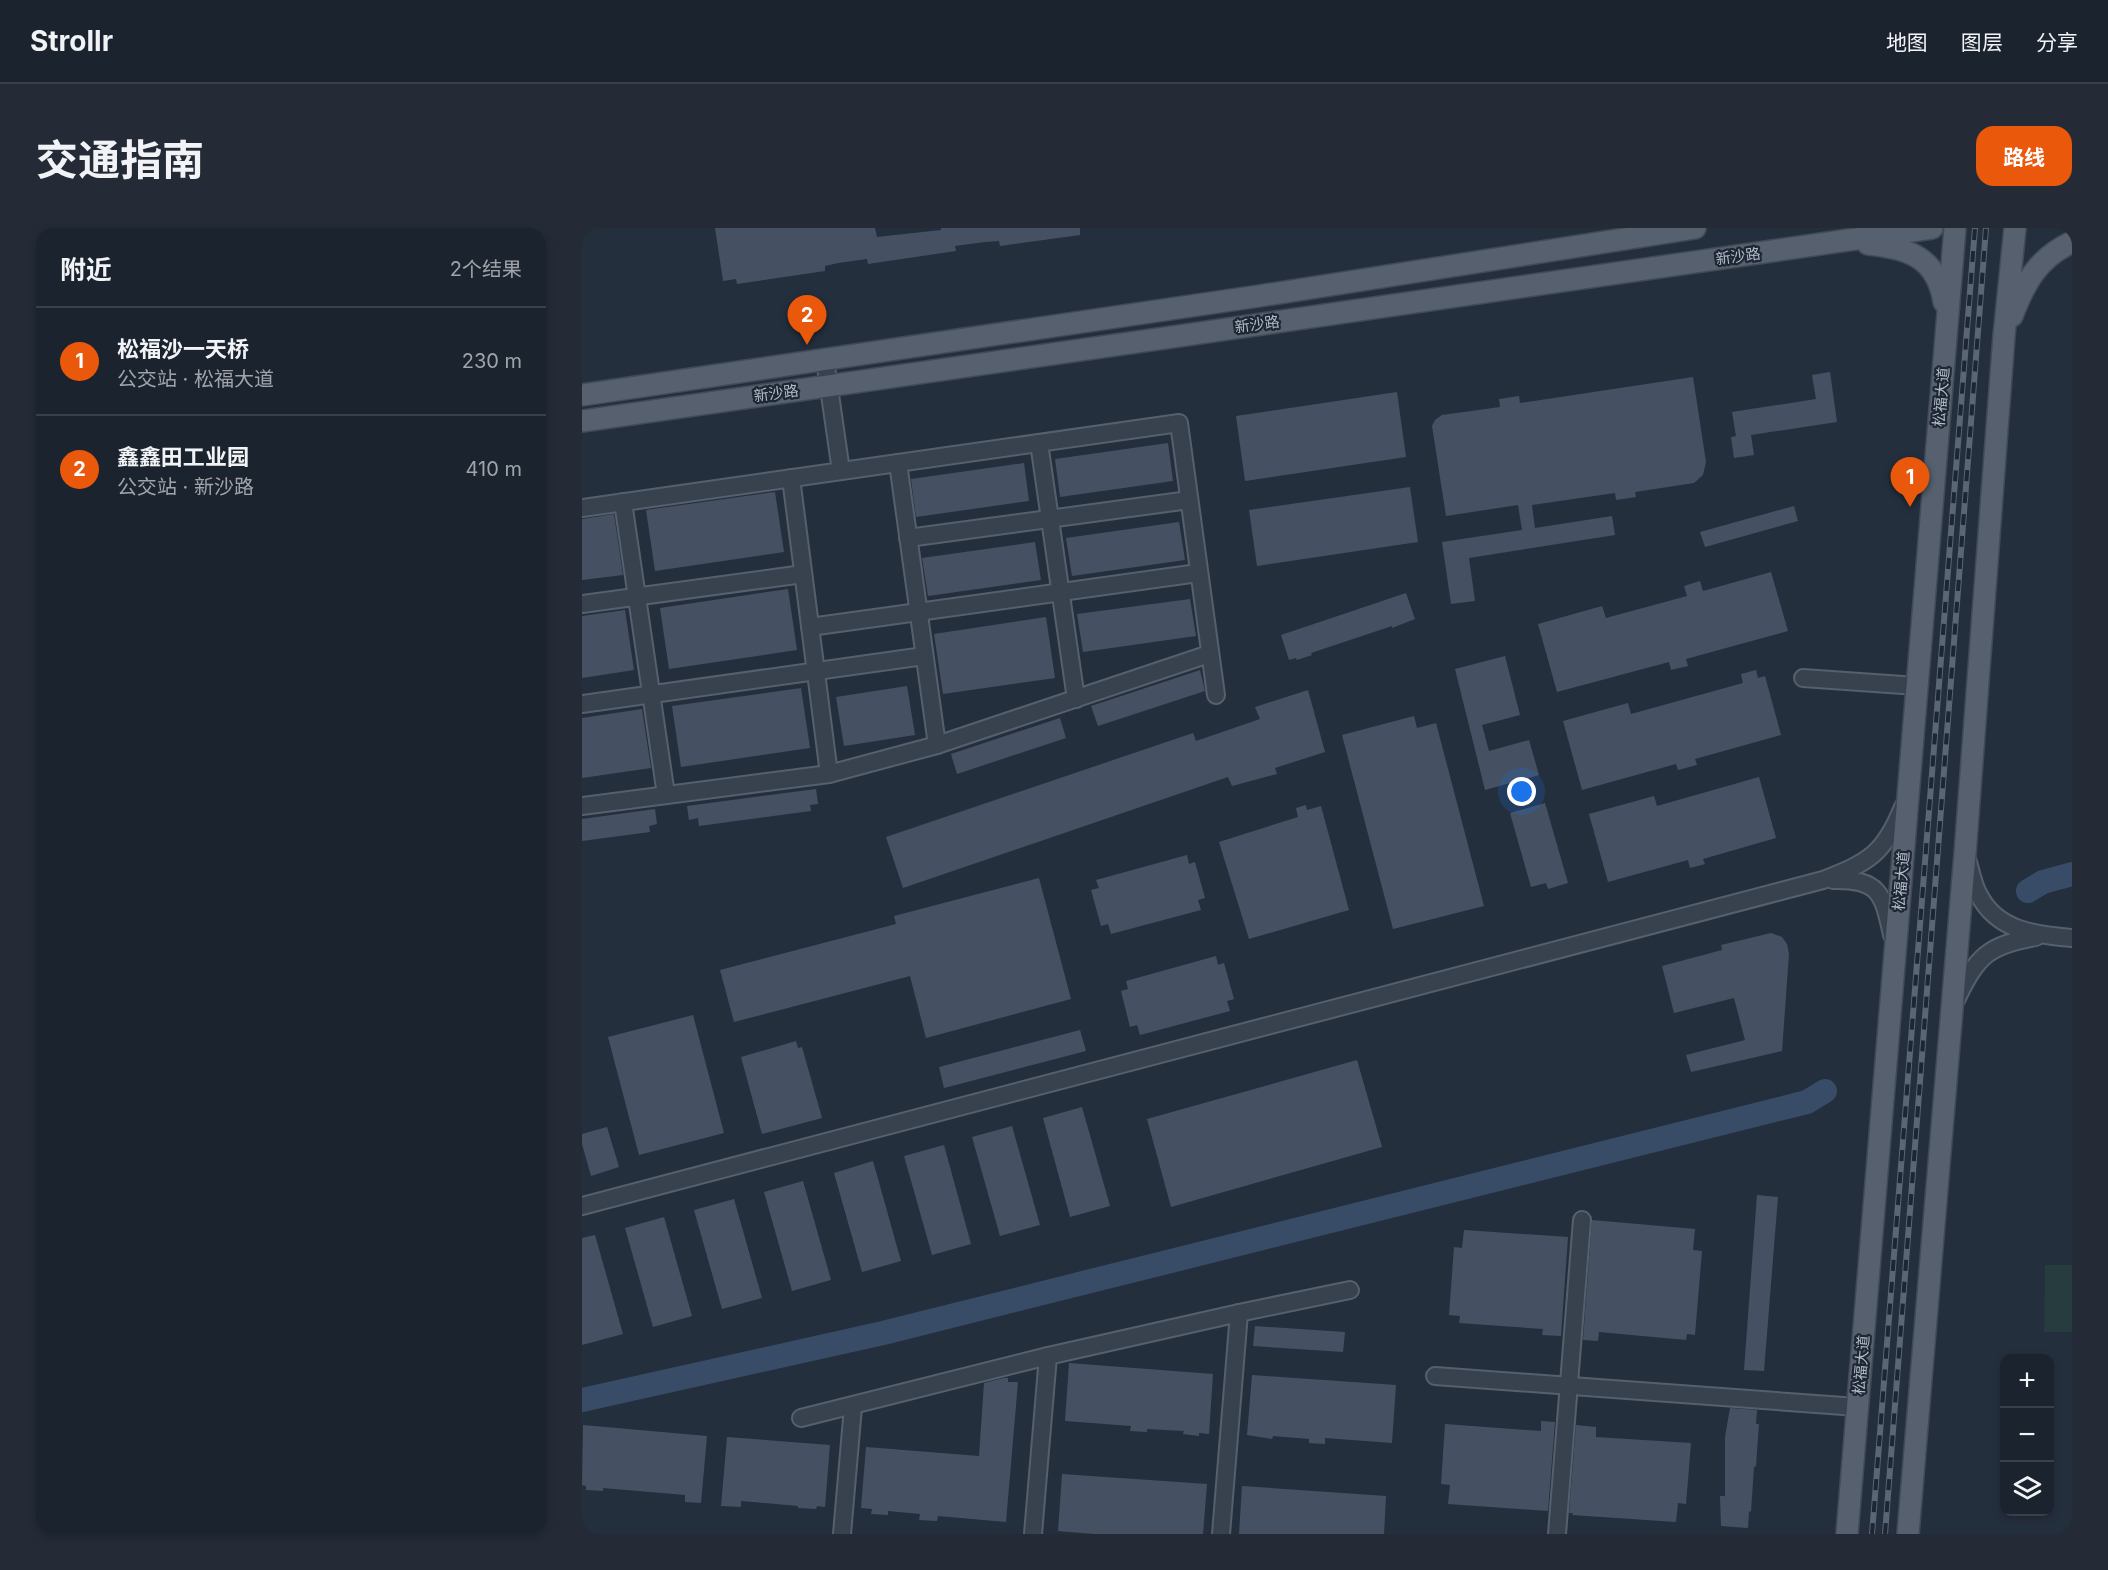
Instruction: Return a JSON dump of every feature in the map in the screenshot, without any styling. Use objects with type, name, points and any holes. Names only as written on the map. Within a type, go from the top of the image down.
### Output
[{"type":"main road","name":"新沙路","points":[[582,395],[1248,297],[1695,228]]},
{"type":"main road","name":"新沙路","points":[[582,421],[1932,228]]},
{"type":"main road","name":"松福大道","points":[[1847,1534],[1955,228]]},
{"type":"main road","points":[[1908,1534],[1965,854],[2004,336],[2015,228]]},
{"type":"main road","points":[[1837,242],[1897,249],[1924,260],[1939,280],[1947,324]]},
{"type":"main road","points":[[2004,336],[2029,279],[2043,261],[2058,249],[2072,242]]},
{"type":"street","points":[[825,360],[841,471]]},
{"type":"street","points":[[582,508],[1179,423],[1216,695]]},
{"type":"street","points":[[1039,443],[1076,699]]},
{"type":"street","points":[[898,463],[937,745]]},
{"type":"street","points":[[791,478],[829,774]]},
{"type":"street","points":[[908,538],[1189,500]]},
{"type":"street","points":[[623,502],[666,795]]},
{"type":"street","points":[[810,627],[1198,573]]},
{"type":"street","points":[[582,604],[803,574]]},
{"type":"street","points":[[582,806],[829,774],[937,745],[1209,654]]},
{"type":"street","points":[[582,704],[924,656]]},
{"type":"street","points":[[1803,678],[1917,686]]},
{"type":"street","points":[[582,1206],[1823,880],[1855,868],[1885,843],[1908,795]]},
{"type":"street","points":[[1965,854],[1978,894],[1996,918],[2011,927],[2043,936],[2072,938]]},
{"type":"street","points":[[1823,880],[1852,879],[1876,890],[1883,899],[1896,949]]},
{"type":"street","points":[[1952,1010],[1969,973],[1978,961],[2010,941],[2043,936]]},
{"type":"street","points":[[1557,1534],[1582,1220]]},
{"type":"street","points":[[801,1419],[1048,1356],[1350,1290]]},
{"type":"street","points":[[1221,1534],[1239,1313]]},
{"type":"street","points":[[1033,1534],[1048,1356]]},
{"type":"street","points":[[1435,1376],[1857,1407]]},
{"type":"street","points":[[842,1534],[853,1407]]},
{"type":"green space","points":[[2045,1265],[2072,1265],[2072,1332],[2044,1332]]},
{"type":"building","points":[[715,228],[875,228],[877,237],[941,230],[941,228],[1080,228],[1080,235],[1000,246],[999,241],[955,246],[956,251],[868,264],[867,259],[838,263],[825,266],[825,271],[737,284],[736,279],[723,281]]},
{"type":"building","points":[[1830,372],[1837,422],[1751,435],[1754,455],[1734,458],[1731,437],[1736,436],[1732,412],[1816,399],[1812,375]]},
{"type":"building","points":[[1693,377],[1706,462],[1703,475],[1694,483],[1635,492],[1636,497],[1616,500],[1615,493],[1532,505],[1535,528],[1612,516],[1615,535],[1469,558],[1475,601],[1451,604],[1442,542],[1522,530],[1518,505],[1446,516],[1432,426],[1435,420],[1442,415],[1500,407],[1499,399],[1519,396],[1520,403]]},
{"type":"building","points":[[1397,392],[1406,457],[1245,481],[1236,416]]},
{"type":"building","points":[[1168,443],[1173,481],[1060,497],[1055,459]]},
{"type":"building","points":[[1024,463],[1029,501],[916,517],[911,479]]},
{"type":"building","points":[[1410,487],[1418,542],[1257,566],[1249,510]]},
{"type":"building","points":[[775,492],[784,552],[655,571],[646,510]]},
{"type":"building","points":[[1794,506],[1798,521],[1705,547],[1700,532]]},
{"type":"building","points":[[614,514],[623,575],[582,580],[582,519]]},
{"type":"building","points":[[1179,522],[1185,560],[1072,576],[1066,538]]},
{"type":"building","points":[[1035,542],[1041,580],[928,596],[922,558]]},
{"type":"building","points":[[1771,572],[1788,631],[1686,659],[1688,666],[1671,670],[1669,662],[1557,692],[1538,624],[1602,606],[1606,618],[1687,596],[1684,586],[1700,581],[1703,591]]},
{"type":"building","points":[[788,589],[797,650],[669,669],[660,608]]},
{"type":"building","points":[[1406,593],[1415,619],[1311,653],[1312,655],[1297,660],[1296,658],[1289,660],[1281,635]]},
{"type":"building","points":[[1190,599],[1196,636],[1083,652],[1077,614]]},
{"type":"building","points":[[625,610],[634,670],[582,678],[582,616]]},
{"type":"building","points":[[1046,617],[1055,678],[943,694],[934,634]]},
{"type":"building","points":[[1505,656],[1520,715],[1482,725],[1489,751],[1529,740],[1539,775],[1485,790],[1455,669]]},
{"type":"building","points":[[1200,670],[1205,691],[1098,726],[1091,706]]},
{"type":"building","points":[[1756,670],[1758,678],[1765,676],[1781,735],[1695,759],[1697,765],[1678,770],[1676,764],[1582,790],[1563,721],[1628,703],[1631,714],[1743,683],[1741,674]]},
{"type":"building","points":[[907,686],[915,735],[844,746],[836,697]]},
{"type":"building","points":[[801,688],[810,748],[681,767],[672,706]]},
{"type":"building","points":[[1308,690],[1325,752],[1275,768],[1277,774],[1232,786],[1228,777],[903,888],[886,837],[1193,733],[1196,741],[1260,719],[1255,707]]},
{"type":"building","points":[[642,709],[651,768],[582,778],[582,718]]},
{"type":"building","points":[[1414,716],[1417,728],[1436,723],[1484,906],[1393,929],[1342,735]]},
{"type":"building","points":[[1060,718],[1066,738],[957,774],[951,754]]},
{"type":"building","points":[[1759,777],[1776,838],[1703,859],[1705,864],[1690,868],[1688,860],[1608,882],[1589,814],[1654,796],[1657,806]]},
{"type":"building","points":[[816,789],[818,804],[810,805],[811,811],[699,826],[698,818],[689,820],[687,806]]},
{"type":"building","points":[[1545,803],[1568,883],[1548,889],[1546,883],[1531,887],[1510,813]]},
{"type":"building","points":[[1306,805],[1307,810],[1321,806],[1349,910],[1249,939],[1219,842],[1298,817],[1296,808]]},
{"type":"building","points":[[655,809],[657,824],[649,826],[650,832],[582,841],[582,819]]},
{"type":"building","points":[[1187,855],[1189,864],[1195,862],[1205,898],[1198,900],[1201,910],[1111,934],[1108,924],[1101,926],[1091,890],[1099,888],[1096,880]]},
{"type":"building","points":[[1039,878],[1071,999],[926,1038],[910,976],[734,1022],[720,970],[896,924],[894,916]]},
{"type":"building","points":[[1771,933],[1782,937],[1787,944],[1789,954],[1782,1051],[1691,1072],[1686,1055],[1745,1040],[1734,998],[1674,1013],[1662,966],[1722,950],[1721,945]]},
{"type":"building","points":[[1216,956],[1218,965],[1224,963],[1234,999],[1227,1001],[1230,1011],[1140,1035],[1137,1025],[1130,1027],[1121,991],[1128,989],[1126,981]]},
{"type":"building","points":[[693,1015],[724,1133],[639,1155],[608,1037]]},
{"type":"building","points":[[1080,1030],[1086,1051],[944,1088],[939,1067]]},
{"type":"building","points":[[796,1041],[798,1048],[802,1047],[822,1118],[762,1134],[741,1057]]},
{"type":"building","points":[[1357,1060],[1382,1147],[1171,1207],[1147,1119]]},
{"type":"building","points":[[1082,1107],[1110,1206],[1070,1217],[1043,1118]]},
{"type":"building","points":[[1012,1126],[1040,1225],[1000,1236],[972,1137]]},
{"type":"building","points":[[607,1127],[619,1167],[591,1176],[582,1144],[582,1134]]},
{"type":"building","points":[[944,1145],[971,1244],[932,1255],[904,1156]]},
{"type":"building","points":[[873,1161],[901,1261],[862,1272],[834,1173]]},
{"type":"building","points":[[803,1181],[831,1280],[792,1291],[764,1192]]},
{"type":"building","points":[[1757,1195],[1778,1197],[1764,1371],[1744,1370]]},
{"type":"building","points":[[734,1199],[762,1298],[722,1309],[694,1210]]},
{"type":"building","points":[[664,1217],[692,1316],[653,1327],[625,1228]]},
{"type":"building","points":[[1592,1220],[1695,1229],[1693,1250],[1702,1251],[1695,1335],[1687,1334],[1686,1340],[1599,1332],[1598,1341],[1583,1340]]},
{"type":"building","points":[[1464,1230],[1568,1237],[1561,1336],[1542,1335],[1543,1329],[1459,1323],[1460,1316],[1449,1315],[1454,1247],[1462,1248]]},
{"type":"building","points":[[595,1235],[623,1334],[582,1345],[582,1238]]},
{"type":"building","points":[[1255,1326],[1345,1332],[1343,1352],[1253,1346]]},
{"type":"building","points":[[1069,1363],[1213,1374],[1209,1434],[1199,1433],[1199,1436],[1183,1434],[1184,1431],[1147,1429],[1147,1432],[1130,1431],[1131,1426],[1065,1421]]},
{"type":"building","points":[[1252,1375],[1396,1385],[1392,1443],[1325,1438],[1325,1444],[1309,1443],[1309,1439],[1273,1436],[1272,1439],[1247,1435]]},
{"type":"building","points":[[1008,1378],[1008,1382],[1018,1382],[1006,1522],[938,1516],[937,1521],[919,1520],[920,1514],[888,1511],[888,1515],[871,1514],[872,1509],[861,1508],[866,1447],[979,1456],[984,1383]]},
{"type":"building","points":[[1730,1408],[1757,1410],[1756,1424],[1759,1424],[1756,1466],[1754,1467],[1748,1528],[1721,1526],[1720,1496],[1725,1496],[1725,1437]]},
{"type":"building","points":[[1541,1421],[1555,1422],[1548,1511],[1448,1504],[1450,1485],[1441,1484],[1445,1424],[1541,1431]]},
{"type":"building","points":[[583,1425],[707,1436],[701,1503],[685,1502],[685,1495],[603,1488],[603,1491],[586,1490],[586,1486],[582,1485]]},
{"type":"building","points":[[1576,1425],[1596,1427],[1596,1437],[1691,1443],[1686,1504],[1678,1503],[1676,1522],[1569,1513]]},
{"type":"building","points":[[727,1437],[830,1445],[825,1507],[798,1508],[798,1506],[741,1501],[741,1507],[721,1506]]},
{"type":"building","points":[[1062,1474],[1207,1484],[1203,1534],[1094,1534],[1058,1531]]},
{"type":"building","points":[[1242,1486],[1386,1496],[1384,1534],[1239,1534]]},
{"type":"waterway","points":[[2028,891],[2043,882],[2072,874]]},
{"type":"waterway","points":[[582,1400],[883,1333],[1807,1102],[1825,1091]]},
{"type":"railway","points":[[1872,1534],[1975,228]]},
{"type":"railway","points":[[1885,1534],[1986,228]]},
{"type":"place","name":"鑫鑫田工业园","points":[[807,345]]},
{"type":"place","name":"松福沙一天桥","points":[[1910,507]]}]
